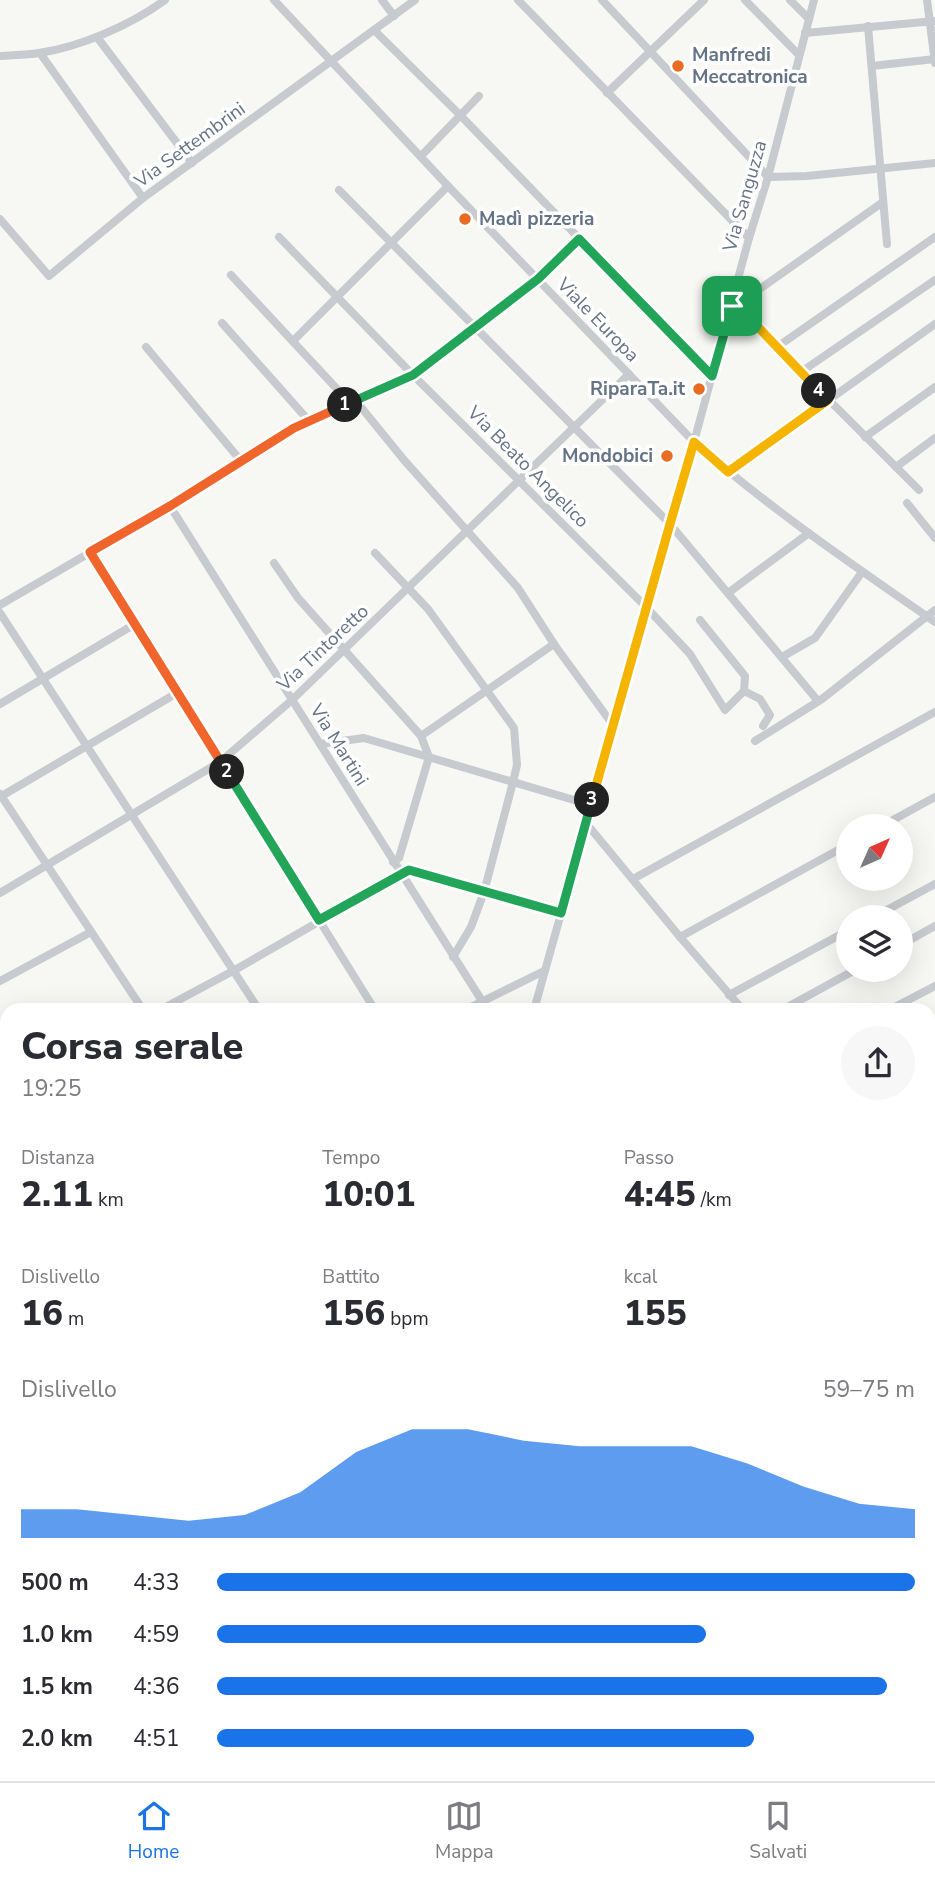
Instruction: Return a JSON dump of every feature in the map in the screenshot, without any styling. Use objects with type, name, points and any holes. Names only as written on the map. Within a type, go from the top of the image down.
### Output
[{"type":"street","points":[[0,57],[40,53],[97,37],[165,0]]},
{"type":"street","name":"Viale Europa","points":[[274,0],[694,442],[728,472],[809,533],[935,622]]},
{"type":"street","points":[[382,0],[394,16]]},
{"type":"street","name":"Via Settembrini","points":[[0,219],[50,276],[143,198],[415,0]]},
{"type":"street","points":[[518,0],[749,238]]},
{"type":"street","points":[[607,93],[704,0]]},
{"type":"street","points":[[745,0],[799,55]]},
{"type":"street","points":[[790,0],[809,19]]},
{"type":"street","name":"Via Sanguzza","points":[[536,1003],[646,607],[734,305],[749,238],[768,177],[814,0]]},
{"type":"street","points":[[872,66],[935,60],[932,21],[927,0]]},
{"type":"street","points":[[605,1],[768,177],[807,176],[935,163]]},
{"type":"street","points":[[805,33],[932,21]]},
{"type":"street","points":[[868,26],[887,244]]},
{"type":"street","points":[[374,30],[460,115],[712,376]]},
{"type":"street","points":[[97,37],[192,163]]},
{"type":"street","points":[[40,53],[143,198]]},
{"type":"street","points":[[421,156],[479,96]]},
{"type":"street","points":[[293,341],[448,186]]},
{"type":"street","points":[[339,190],[670,524],[818,701]]},
{"type":"street","points":[[883,202],[734,305],[919,490]]},
{"type":"street","name":"Via Beato Angelico","points":[[279,237],[646,607],[690,654],[725,709],[744,691]]},
{"type":"street","points":[[776,347],[935,237]]},
{"type":"street","points":[[0,605],[170,506],[294,428],[413,375],[538,279],[579,239]]},
{"type":"street","points":[[231,275],[353,402],[518,588],[554,644],[614,725]]},
{"type":"street","points":[[801,372],[935,280]]},
{"type":"street","points":[[222,323],[309,421]]},
{"type":"street","points":[[728,472],[935,324]]},
{"type":"street","points":[[146,347],[241,461]]},
{"type":"street","name":"Via Tintoretto","points":[[0,893],[220,762],[292,700],[629,374]]},
{"type":"street","points":[[865,437],[935,387]]},
{"type":"street","points":[[896,467],[935,438]]},
{"type":"street","points":[[907,503],[935,538]]},
{"type":"street","name":"Via Martini","points":[[170,506],[482,1001]]},
{"type":"street","points":[[728,593],[809,533]]},
{"type":"street","points":[[90,552],[371,1003]]},
{"type":"street","points":[[375,553],[428,609],[514,728],[517,765],[484,892],[471,927],[453,957]]},
{"type":"street","points":[[274,563],[298,598],[421,736],[429,757],[399,858],[393,862]]},
{"type":"street","points":[[782,657],[816,638],[862,572]]},
{"type":"street","points":[[755,741],[818,701],[935,610]]},
{"type":"street","points":[[0,613],[254,1003]]},
{"type":"street","points":[[700,620],[745,676],[744,691],[760,699],[770,715],[763,726]]},
{"type":"street","points":[[0,704],[135,624]]},
{"type":"street","points":[[421,736],[554,644]]},
{"type":"street","points":[[138,1003],[1,796],[177,692]]},
{"type":"street","points":[[633,879],[935,712]]},
{"type":"street","points":[[320,744],[364,738],[591,805]]},
{"type":"street","points":[[904,814],[935,797]]},
{"type":"street","points":[[586,823],[736,1003]]},
{"type":"street","points":[[680,937],[836,851]]},
{"type":"street","points":[[173,1003],[409,870],[561,913]]},
{"type":"street","points":[[896,905],[935,884]]},
{"type":"street","points":[[913,938],[935,926]]},
{"type":"street","points":[[0,981],[91,932]]},
{"type":"street","points":[[729,995],[836,937]]},
{"type":"street","points":[[478,1003],[544,971]]},
{"type":"street","points":[[795,1003],[836,980]]},
{"type":"street","points":[[902,1003],[935,986]]},
{"type":"place","name":"Manfredi Meccatronica","points":[[678,66]]},
{"type":"place","name":"Madì pizzeria","points":[[465,219]]},
{"type":"place","name":"RiparaTa.it","points":[[699,389]]},
{"type":"place","name":"Mondobici","points":[[667,456]]},
{"type":"route","points":[[579,239],[712,376],[732,306],[737,305],[828,400],[728,472],[694,442],[561,913],[409,870],[319,920],[90,552],[170,506],[294,428],[413,375],[538,279],[579,239]]}]
